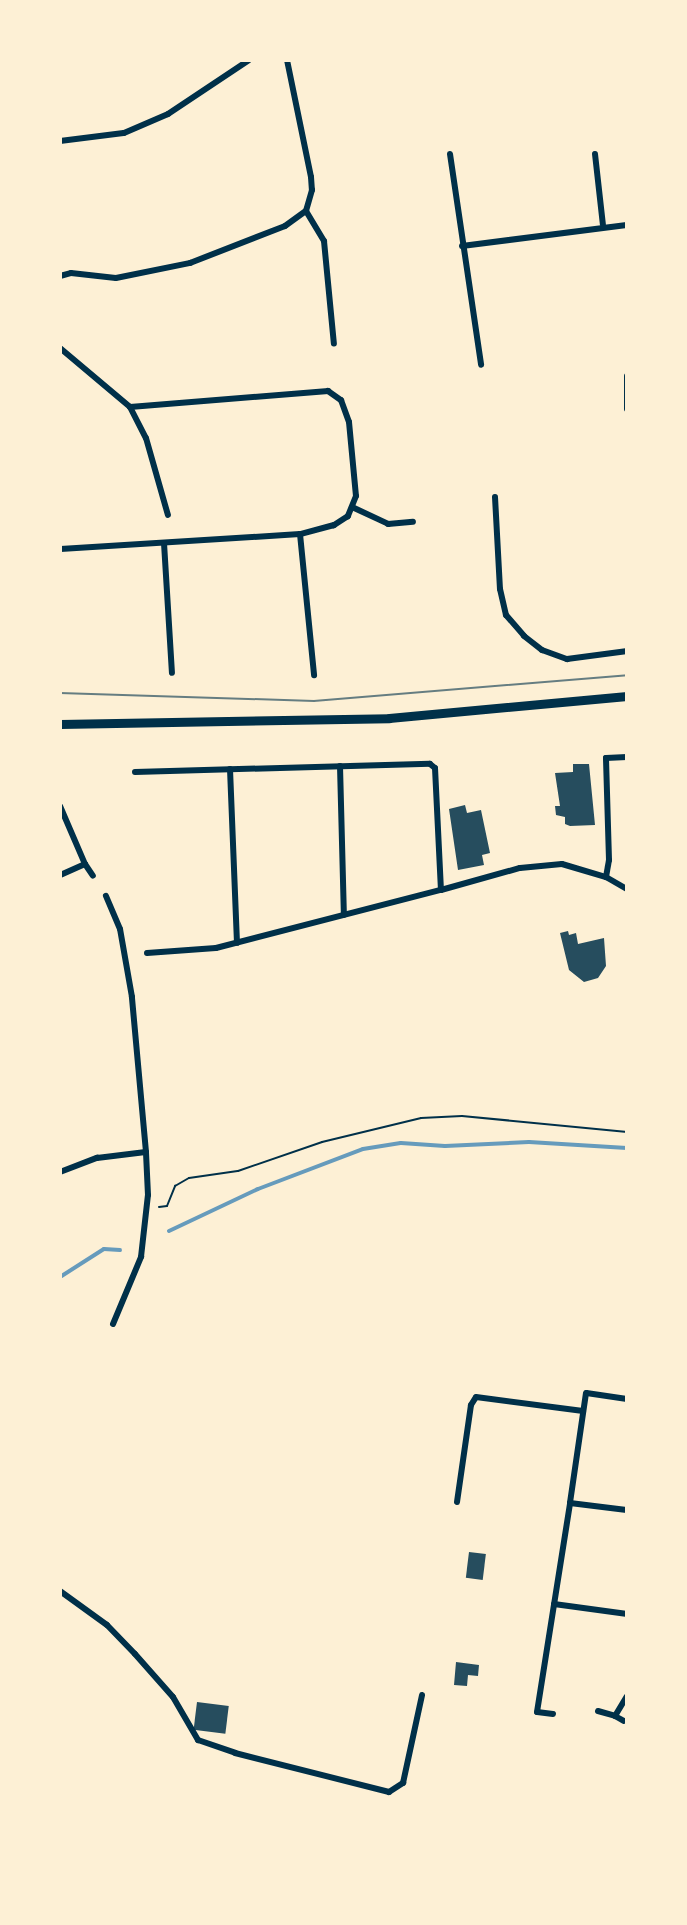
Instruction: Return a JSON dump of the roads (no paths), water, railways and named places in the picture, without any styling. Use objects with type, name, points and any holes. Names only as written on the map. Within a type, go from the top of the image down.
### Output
[{"type":"street","points":[[60,141],[135,128],[168,114],[249,60]]},
{"type":"street","points":[[60,276],[71,273],[116,278],[190,263],[285,226],[306,211],[312,190],[311,177],[287,60]]},
{"type":"street","points":[[450,154],[481,365]]},
{"type":"street","points":[[595,154],[603,225]]},
{"type":"street","points":[[306,211],[317,224],[324,241],[334,344]]},
{"type":"street","points":[[462,246],[603,225],[627,225]]},
{"type":"street","points":[[60,348],[130,406],[146,438],[168,515]]},
{"type":"street","points":[[627,376],[627,409]]},
{"type":"street","points":[[60,549],[300,534],[334,525],[348,516],[356,496],[349,422],[341,400],[328,391],[130,406]]},
{"type":"street","points":[[495,497],[500,589],[506,615],[524,636],[542,650],[567,659],[627,651]]},
{"type":"street","points":[[352,507],[388,524],[413,522]]},
{"type":"street","points":[[300,534],[314,675]]},
{"type":"street","points":[[164,543],[172,673]]},
{"type":"street","points":[[60,724],[389,718],[627,696]]},
{"type":"street","points":[[606,877],[609,860],[606,758],[627,757]]},
{"type":"street","points":[[135,772],[340,766],[433,766],[441,890]]},
{"type":"street","points":[[340,766],[344,915]]},
{"type":"street","points":[[231,769],[237,943]]},
{"type":"street","points":[[60,806],[85,864],[93,876]]},
{"type":"street","points":[[60,875],[85,864]]},
{"type":"street","points":[[147,953],[204,951],[542,864],[562,864],[606,877],[627,889]]},
{"type":"street","points":[[106,896],[120,929],[132,997],[148,1195],[141,1257],[113,1324]]},
{"type":"street","points":[[60,1173],[97,1158],[146,1152]]},
{"type":"street","points":[[553,1714],[537,1712],[586,1393],[627,1399]]},
{"type":"street","points":[[457,1502],[471,1405],[476,1397],[583,1411]]},
{"type":"street","points":[[570,1503],[627,1510]]},
{"type":"street","points":[[60,1591],[107,1625],[135,1654],[173,1697],[198,1740],[235,1753],[389,1792],[403,1783],[422,1695]]},
{"type":"street","points":[[554,1604],[627,1614]]},
{"type":"street","points":[[615,1716],[627,1696]]},
{"type":"street","points":[[598,1711],[624,1721]]},
{"type":"waterway","points":[[169,1231],[258,1189],[363,1149],[401,1143],[445,1146],[529,1142],[627,1148]]},
{"type":"waterway","points":[[60,1277],[104,1249],[120,1250]]},
{"type":"tram line","points":[[60,693],[314,701],[627,675]]}]
